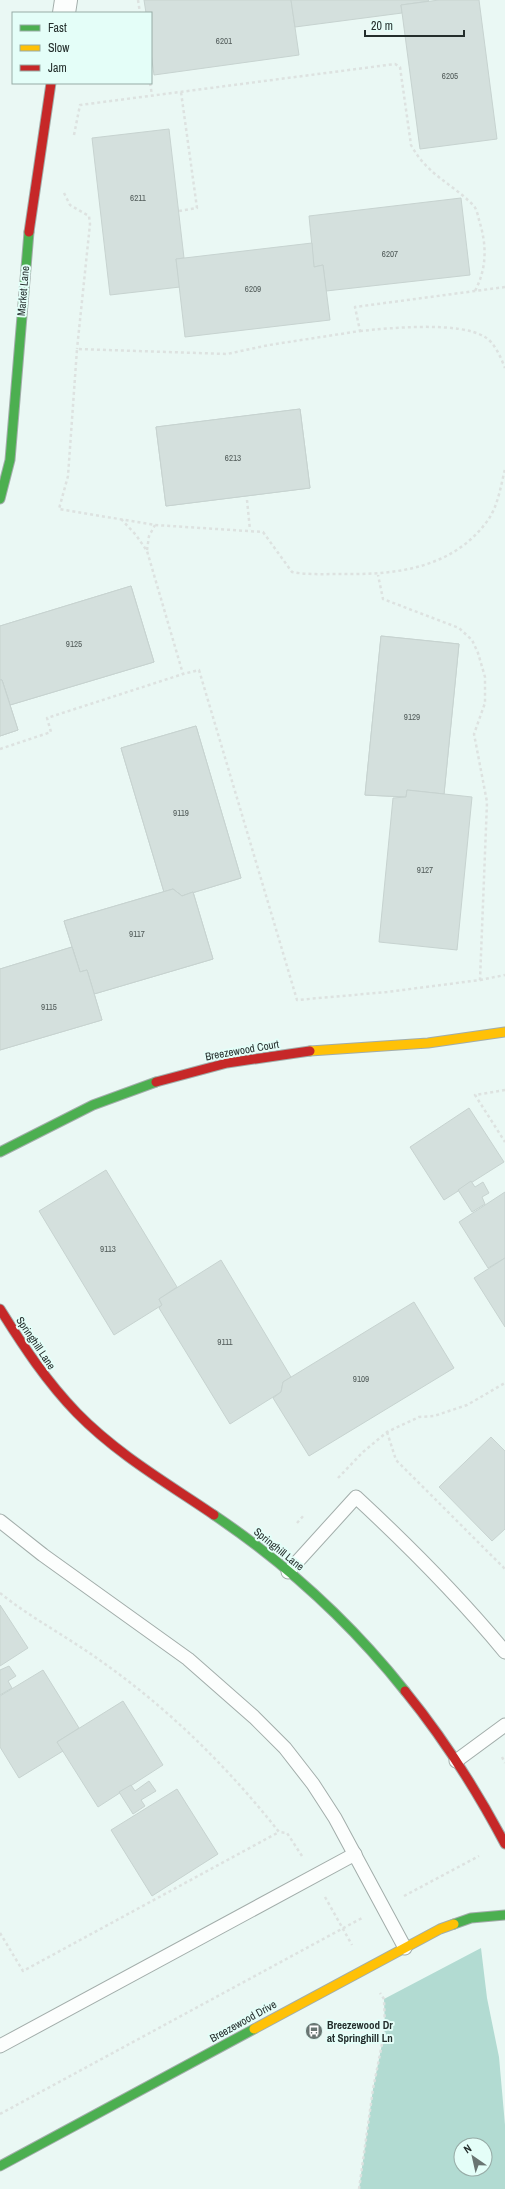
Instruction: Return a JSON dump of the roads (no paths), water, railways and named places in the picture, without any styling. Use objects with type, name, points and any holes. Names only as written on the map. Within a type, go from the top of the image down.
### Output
[{"type":"street","points":[[64,12],[66,0]]},
{"type":"street","name":"Market Lane","points":[[0,499],[3,493],[10,460],[30,215],[51,84]]},
{"type":"street","name":"Breezewood Court","points":[[0,1152],[26,1137],[98,1103],[200,1070],[260,1057],[322,1050],[433,1043],[505,1032]]},
{"type":"street","name":"Springhill Lane","points":[[0,1310],[21,1344],[48,1381],[92,1427],[130,1457],[231,1526],[288,1572],[326,1605],[372,1653],[403,1689],[456,1761],[505,1843]]},
{"type":"street","name":"Breezewood Drive","points":[[0,2166],[366,1968],[440,1930],[471,1918],[505,1915]]},
{"type":"lane","points":[[288,1572],[356,1497],[408,1544],[463,1601],[505,1652]]},
{"type":"lane","points":[[0,1521],[43,1555],[188,1659],[254,1717],[285,1748],[313,1784],[355,1854],[405,1948]]},
{"type":"lane","points":[[456,1761],[505,1725]]},
{"type":"lane","points":[[0,2046],[355,1854]]},
{"type":"place","name":"Breezewood Dr at Springhill Ln","points":[[314,2031]]}]
